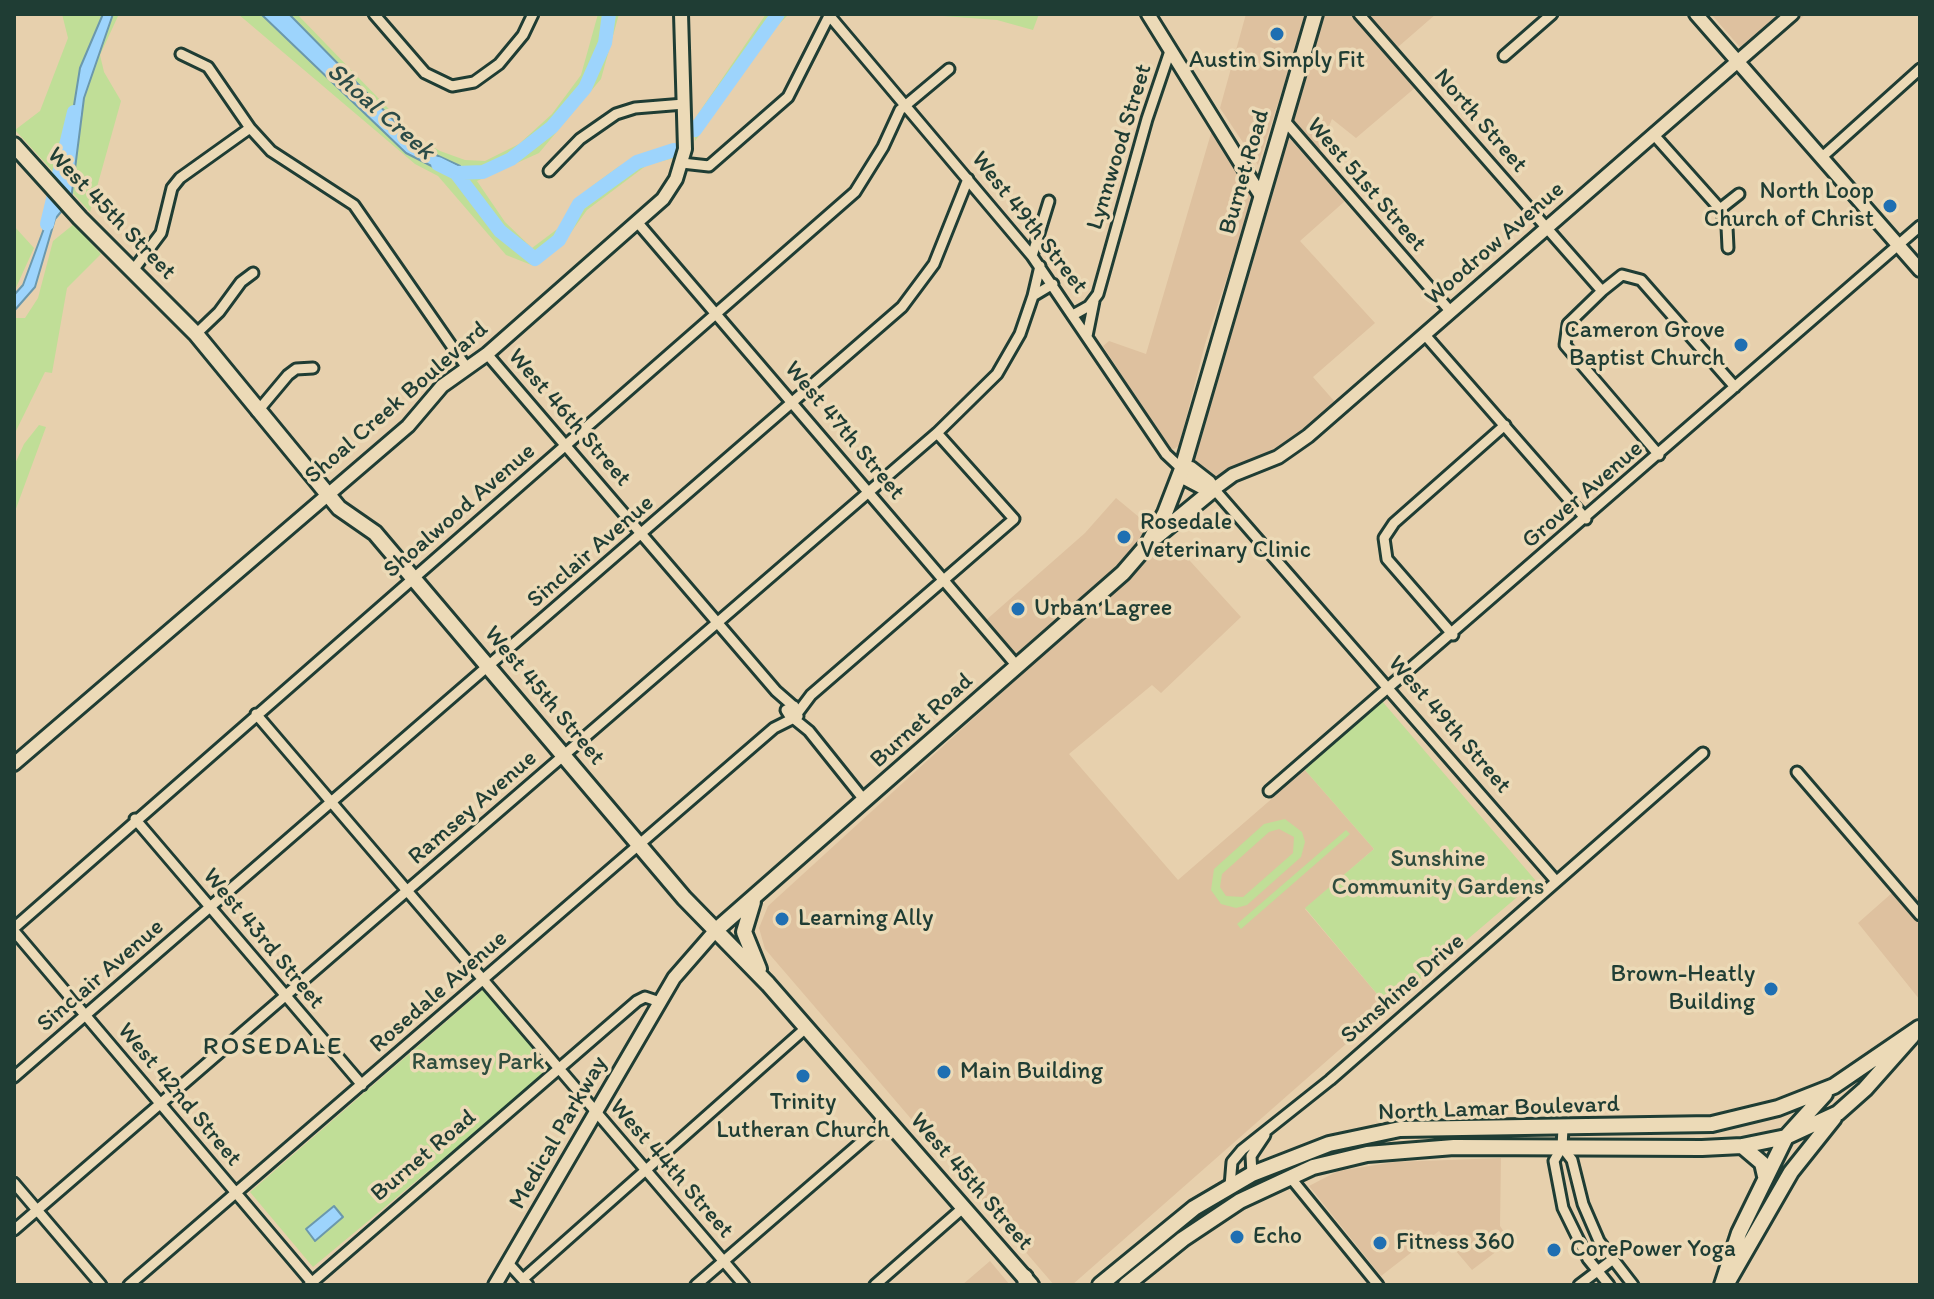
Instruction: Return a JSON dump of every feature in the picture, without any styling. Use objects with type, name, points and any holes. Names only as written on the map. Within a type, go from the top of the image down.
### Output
[{"type":"main road","name":"Burnet Road","points":[[715,931],[1123,573],[1148,544],[1165,513],[1182,469],[1315,14]]},
{"type":"main road","name":"West 45th Street","points":[[14,145],[51,188],[196,334],[339,508],[375,533],[715,931],[807,1027],[1027,1282]]},
{"type":"main road","points":[[1148,544],[1214,489]]},
{"type":"main road","points":[[754,899],[745,939],[765,980]]},
{"type":"main road","name":"North Lamar Boulevard","points":[[1100,1285],[1194,1208],[1252,1174],[1329,1144],[1378,1133],[1431,1128],[1675,1128],[1744,1118],[1834,1086],[1920,1027]]},
{"type":"main road","name":"North Lamar Boulevard","points":[[1126,1285],[1183,1239],[1240,1201],[1293,1178],[1380,1152],[1454,1147],[1742,1146],[1786,1137],[1838,1113],[1865,1089],[1920,1027]]},
{"type":"main road","points":[[1724,1285],[1725,1266],[1786,1137],[1814,1103],[1834,1086]]},
{"type":"main road","points":[[1724,1285],[1791,1172],[1838,1113]]},
{"type":"main road","points":[[1625,1148],[1669,1138],[1675,1128]]},
{"type":"main road","points":[[1378,1133],[1380,1152]]},
{"type":"main road","points":[[1742,1146],[1762,1163],[1765,1176]]},
{"type":"main road","points":[[1240,1201],[1252,1174]]},
{"type":"street","points":[[374,14],[425,73],[452,86],[474,82],[499,64],[523,35],[533,14]]},
{"type":"street","name":"Shoal Creek Boulevard","points":[[14,764],[408,426],[431,396],[487,354],[638,223],[671,189],[682,163],[686,136],[681,14]]},
{"type":"street","points":[[1148,14],[1261,196]]},
{"type":"street","name":"North Street","points":[[1359,14],[1602,291]]},
{"type":"street","points":[[1504,56],[1552,14]]},
{"type":"street","points":[[1696,14],[1920,270]]},
{"type":"street","name":"Woodrow Avenue","points":[[1214,489],[1233,475],[1278,457],[1308,436],[1792,14]]},
{"type":"street","points":[[682,163],[709,166],[788,97],[828,15]]},
{"type":"street","name":"West 49th Street","points":[[828,15],[1040,266],[1166,454],[1182,469],[1191,468],[1214,489],[1556,881]]},
{"type":"street","name":"Lynnwood Street","points":[[1087,336],[1094,301],[1170,51]]},
{"type":"street","points":[[181,54],[208,67],[250,128],[271,151],[336,191],[362,214],[467,368]]},
{"type":"street","points":[[906,105],[949,69]]},
{"type":"street","points":[[1821,158],[1920,69]]},
{"type":"street","points":[[549,171],[580,139],[616,114],[635,108],[684,104]]},
{"type":"street","name":"Shoalwood Avenue","points":[[14,929],[135,819],[855,192],[883,147],[900,110],[906,105]]},
{"type":"street","name":"West 51st Street","points":[[1284,120],[1451,312]]},
{"type":"street","points":[[134,269],[155,246],[172,188],[180,178],[250,128]]},
{"type":"street","points":[[1654,135],[1720,209],[1727,227],[1728,248]]},
{"type":"street","name":"Sinclair Avenue","points":[[14,1077],[902,307],[920,286],[942,247],[968,179]]},
{"type":"street","points":[[1720,209],[1739,194]]},
{"type":"street","points":[[1032,256],[1049,201]]},
{"type":"street","name":"West 47th Street","points":[[638,223],[1017,666]]},
{"type":"street","name":"Grover Avenue","points":[[1269,791],[1453,635],[1920,226]]},
{"type":"street","name":"Ramsey Avenue","points":[[14,1230],[937,433],[997,374],[1020,334],[1040,266]]},
{"type":"street","points":[[196,334],[219,312],[241,282],[253,273]]},
{"type":"street","points":[[1659,455],[1565,345],[1568,324],[1602,291],[1622,275],[1632,275],[1645,283],[1735,387]]},
{"type":"street","points":[[1033,296],[1053,284]]},
{"type":"street","points":[[1073,315],[1094,301]]},
{"type":"street","points":[[1425,335],[1586,519]]},
{"type":"street","name":"West 46th Street","points":[[487,354],[776,691],[865,801]]},
{"type":"street","points":[[257,412],[288,375],[296,369],[313,368]]},
{"type":"street","points":[[1453,635],[1391,564],[1383,544],[1389,528],[1505,425]]},
{"type":"street","name":"Rosedale Avenue","points":[[129,1285],[237,1195],[1014,519],[937,433]]},
{"type":"street","name":"West 44th Street","points":[[256,714],[744,1285]]},
{"type":"street","name":"Sunshine Drive","points":[[1230,1186],[1235,1157],[1703,753]]},
{"type":"street","points":[[1797,772],[1920,915]]},
{"type":"street","name":"West 43rd Street","points":[[135,819],[362,1085]]},
{"type":"street","name":"West 42nd Street","points":[[14,929],[312,1284]]},
{"type":"street","name":"Burnet Road","points":[[312,1284],[637,1001],[645,997],[660,1002],[682,966],[715,931]]},
{"type":"street","name":"Medical Parkway","points":[[495,1285],[660,1002]]},
{"type":"street","points":[[508,1263],[526,1282],[807,1027]]},
{"type":"street","points":[[696,1285],[888,1119]]},
{"type":"street","name":"Sunshine Drive","points":[[1252,1174],[1252,1152],[1272,1126]]},
{"type":"street","points":[[1563,1128],[1562,1147],[1554,1161],[1563,1208],[1579,1244],[1609,1285]]},
{"type":"street","points":[[1562,1147],[1572,1160],[1590,1223],[1612,1260],[1633,1285]]},
{"type":"street","points":[[1293,1178],[1378,1285]]},
{"type":"street","points":[[14,1183],[101,1285]]},
{"type":"street","points":[[875,1285],[964,1207]]},
{"type":"street","points":[[1579,1285],[1612,1260]]},
{"type":"shaded area","points":[[1246,14],[1307,14],[1258,165],[1220,108]]},
{"type":"shaded area","points":[[1325,14],[1352,14],[1416,87],[1356,138],[1332,119],[1318,153],[1290,122]]},
{"type":"shaded area","points":[[1369,14],[1436,14],[1398,47]]},
{"type":"shaded area","points":[[1711,14],[1806,14],[1752,61]]},
{"type":"shaded area","points":[[1212,130],[1254,196],[1205,344],[1179,446],[1174,449],[1168,448],[1103,346],[1109,341],[1146,354]]},
{"type":"shaded area","points":[[1288,137],[1345,201],[1300,241],[1375,323],[1313,377],[1335,402],[1293,439],[1212,480],[1193,457]]},
{"type":"shaded area","points":[[1116,498],[1151,527],[1117,569],[1016,658],[985,621],[1085,533]]},
{"type":"shaded area","points":[[1170,539],[1241,617],[1161,693],[1152,685],[1069,754],[1178,880],[1305,770],[1374,849],[1305,909],[1388,1007],[1072,1285],[1054,1285],[765,949],[759,928],[768,906]]},
{"type":"shaded area","points":[[1901,885],[1913,899],[1920,894],[1920,1000],[1858,923]]},
{"type":"shaded area","points":[[1501,1158],[1500,1226],[1510,1241],[1472,1270],[1439,1231],[1381,1276],[1309,1186],[1338,1171],[1395,1162]]},
{"type":"shaded area","points":[[990,1261],[1010,1285],[962,1285]]},
{"type":"green space","points":[[62,14],[119,14],[100,55],[104,72],[121,101],[90,212],[15,130],[40,111],[68,38]]},
{"type":"green space","points":[[238,14],[297,14],[415,136],[440,151],[465,160],[485,161],[519,144],[552,114],[581,75],[598,14],[619,14],[601,79],[539,153],[477,181],[505,222],[532,248],[560,227],[588,189],[618,167],[647,152],[673,144],[674,158],[647,165],[587,210],[569,235],[534,266],[506,255],[438,176],[415,164]]},
{"type":"green space","points":[[766,14],[789,14],[775,28],[695,141],[694,120]]},
{"type":"green space","points":[[916,14],[1039,14],[1033,30],[997,20]]},
{"type":"green space","points":[[74,224],[101,254],[67,288],[52,373],[45,372],[14,435],[14,318],[25,318],[38,298],[53,241]]},
{"type":"green space","points":[[14,226],[34,248],[14,292]]},
{"type":"green space","points":[[39,425],[46,427],[14,514],[14,466],[24,444]]},
{"type":"green space","name":"Sunshine Community Gardens","points":[[1382,701],[1536,881],[1388,1007],[1305,908],[1374,849],[1305,770]]},
{"type":"green space","points":[[1285,819],[1302,832],[1305,842],[1301,857],[1247,905],[1236,908],[1221,904],[1211,890],[1214,869],[1264,824]],"holes":[[[1279,829],[1294,837],[1293,853],[1243,897],[1226,896],[1220,887],[1222,874],[1269,832]]]},
{"type":"green space","points":[[1346,830],[1350,834],[1241,929],[1237,924]]},
{"type":"green space","name":"Ramsey Park","points":[[485,988],[552,1068],[313,1267],[250,1192]]},
{"type":"water","points":[[103,14],[113,14],[84,98],[71,200],[55,219],[35,287],[14,311],[14,295],[23,285],[62,180],[80,68]]},
{"type":"water","points":[[261,14],[289,14],[421,148],[460,166],[453,177],[406,153]]},
{"type":"water","points":[[334,1206],[343,1217],[315,1241],[306,1229]]},
{"type":"waterway","name":"Shoal Creek","points":[[438,164],[456,173],[483,172],[511,159],[552,127],[585,88],[605,43],[609,14]]},
{"type":"waterway","points":[[695,130],[778,14]]},
{"type":"waterway","name":"Shoal Creek","points":[[47,224],[74,112]]},
{"type":"waterway","points":[[456,173],[500,231],[535,259],[559,240],[579,204],[637,162],[674,150]]},
{"type":"place","name":"Austin Simply Fit","points":[[1277,34]]},
{"type":"place","name":"North Loop Church of Christ","points":[[1890,206]]},
{"type":"place","name":"Cameron Grove Baptist Church","points":[[1741,345]]},
{"type":"place","name":"Rosedale Veterinary Clinic","points":[[1124,537]]},
{"type":"place","name":"Urban Lagree","points":[[1018,609]]},
{"type":"place","name":"Learning Ally","points":[[782,919]]},
{"type":"place","name":"Brown-Heatly Building","points":[[1771,989]]},
{"type":"place","name":"Main Building","points":[[944,1072]]},
{"type":"place","name":"Trinity Lutheran Church","points":[[803,1076]]},
{"type":"place","name":"Echo","points":[[1237,1237]]},
{"type":"place","name":"Fitness 360","points":[[1380,1243]]},
{"type":"place","name":"CorePower Yoga","points":[[1554,1250]]},
{"type":"district","name":"ROSEDALE","points":[[273,1047]]}]
